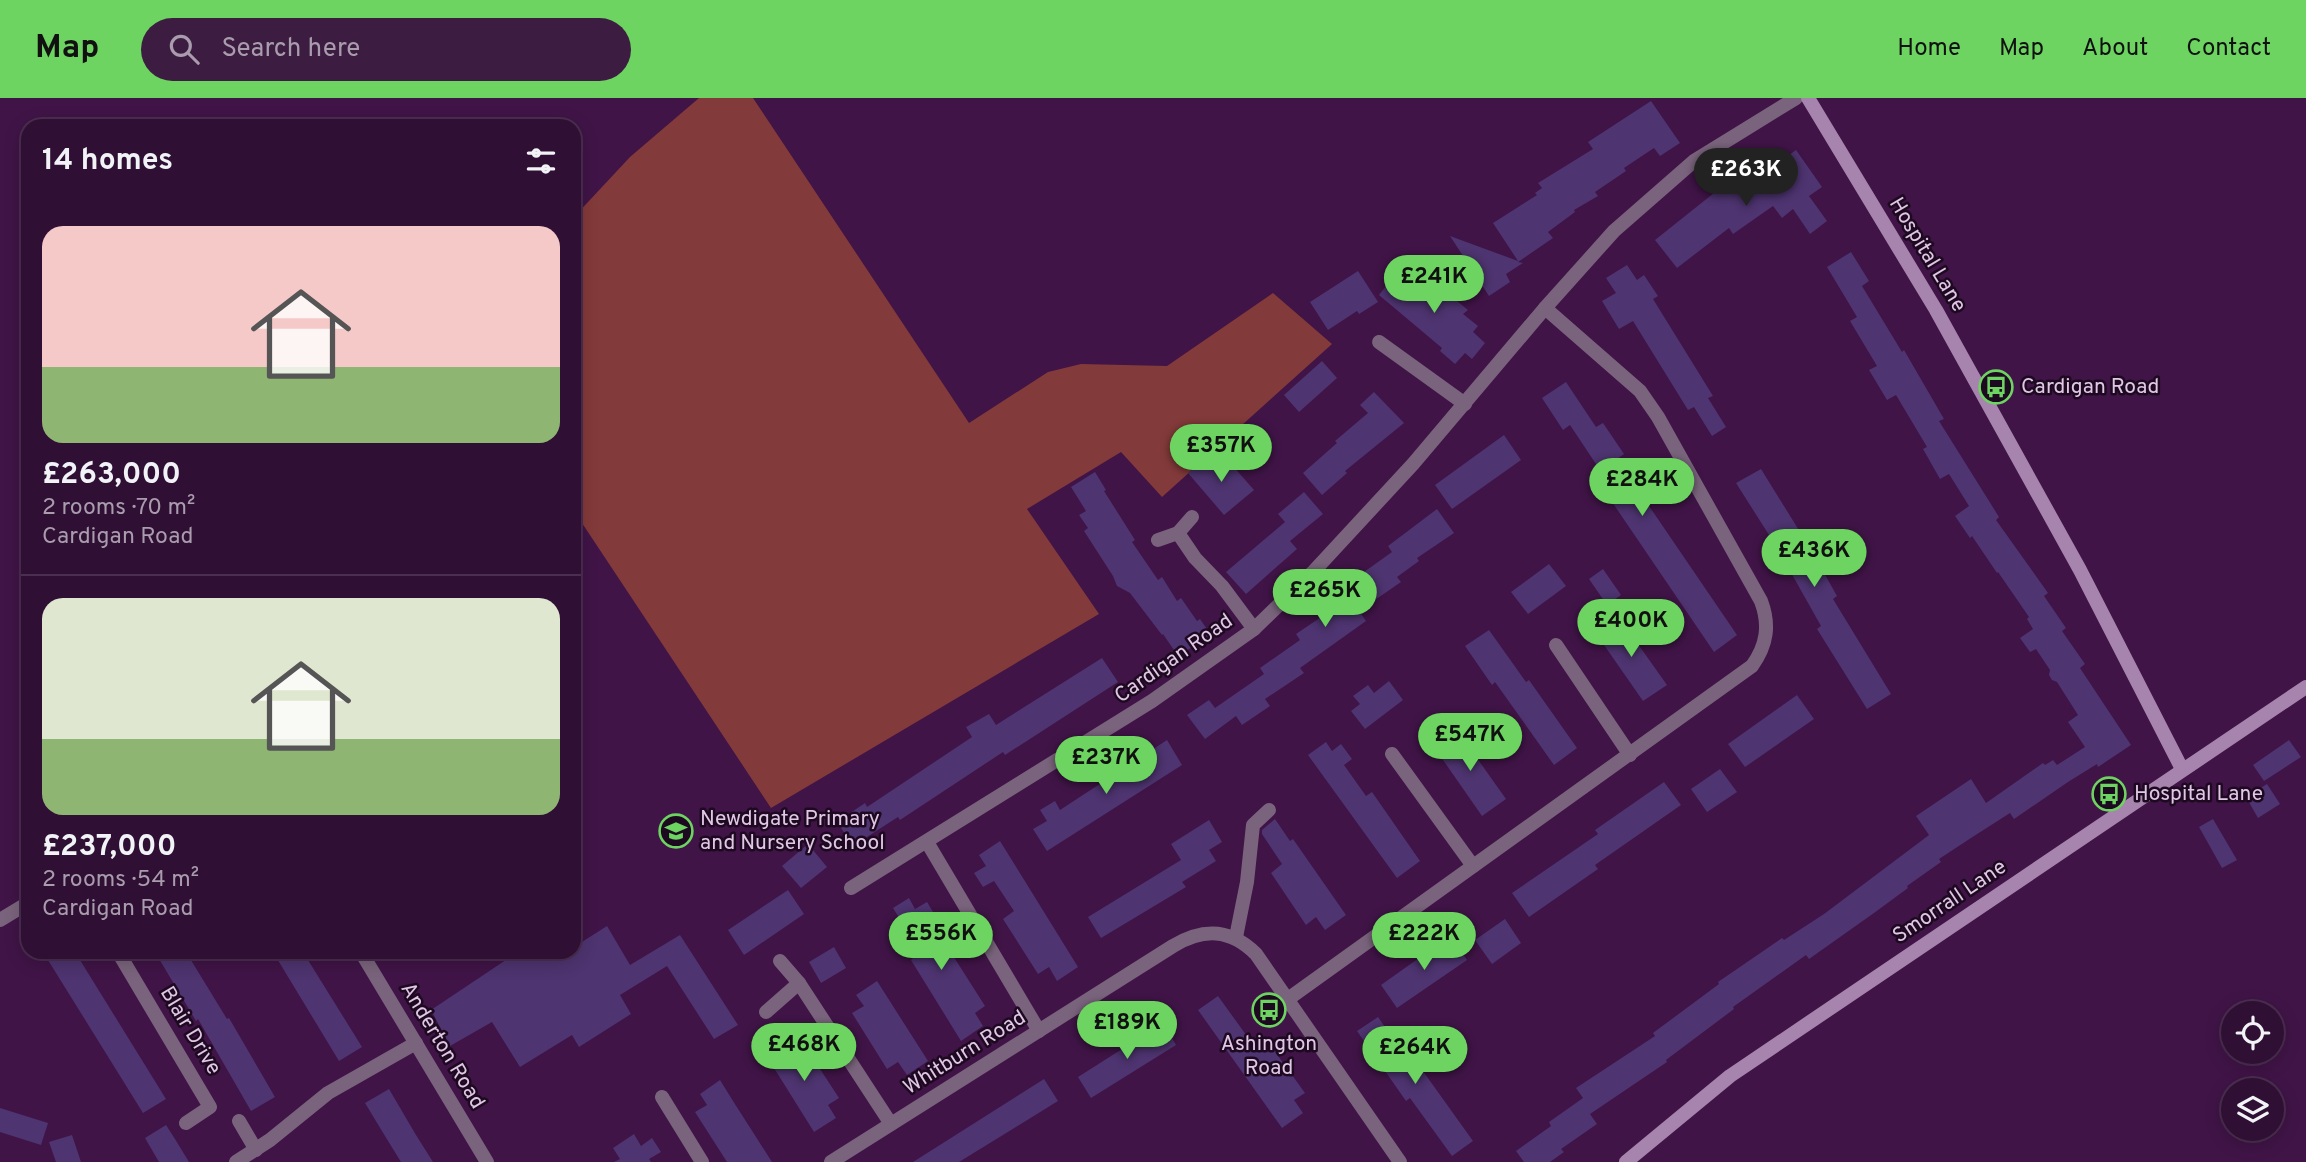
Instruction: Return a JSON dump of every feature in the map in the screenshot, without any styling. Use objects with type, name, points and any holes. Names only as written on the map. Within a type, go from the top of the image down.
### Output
[{"type":"street","name":"Cardigan Road","points":[[851,888],[1152,701],[1254,629],[1314,571],[1465,404],[1614,231],[1694,161],[1796,98]]},
{"type":"street","name":"Hospital Lane","points":[[1808,98],[1942,322],[2080,570],[2182,769]]},
{"type":"street","points":[[1288,999],[1752,666],[1760,654],[1766,636],[1765,613],[1761,601],[1665,429],[1640,391],[1545,308]]},
{"type":"street","points":[[1379,342],[1465,404]]},
{"type":"street","points":[[1158,540],[1178,533],[1192,517]]},
{"type":"street","points":[[1178,533],[1195,558],[1222,586],[1254,629]]},
{"type":"street","points":[[1556,645],[1630,755]]},
{"type":"street","name":"Smorrall Lane","points":[[1626,1162],[1730,1076],[2306,687]]},
{"type":"street","points":[[1392,754],[1473,866]]},
{"type":"street","points":[[1269,810],[1252,825],[1247,882],[1236,937],[1256,954],[1399,1162]]},
{"type":"street","points":[[927,842],[1039,1031]]},
{"type":"street","points":[[0,920],[21,907]]},
{"type":"street","name":"Whitburn Road","points":[[831,1162],[1185,939],[1208,933],[1236,937]]},
{"type":"street","name":"Blair Drive","points":[[122,959],[210,1107],[186,1123]]},
{"type":"street","name":"Anderton Road","points":[[365,959],[487,1162]]},
{"type":"street","points":[[780,961],[799,983],[891,1125]]},
{"type":"street","points":[[766,1012],[799,983]]},
{"type":"street","points":[[236,1162],[256,1150],[328,1093],[416,1043]]},
{"type":"street","points":[[662,1097],[702,1162]]},
{"type":"street","points":[[239,1121],[256,1150]]},
{"type":"shaded area","points":[[699,98],[753,98],[969,423],[1048,372],[1081,364],[1167,366],[1273,293],[1332,344],[1162,497],[1121,452],[1027,509],[1099,614],[771,808],[581,522],[581,210],[630,157]]},
{"type":"building","points":[[1651,101],[1680,143],[1660,156],[1654,148],[1624,168],[1626,171],[1595,192],[1598,196],[1574,210],[1575,212],[1548,232],[1553,238],[1518,262],[1523,263],[1506,274],[1510,282],[1489,296],[1450,236],[1518,261],[1493,223],[1537,195],[1535,193],[1542,188],[1538,183],[1593,149],[1588,142]]},
{"type":"building","points":[[1796,150],[1822,187],[1809,196],[1827,221],[1810,234],[1793,209],[1782,218],[1773,206],[1733,234],[1729,228],[1677,268],[1655,240],[1724,185],[1727,190],[1750,172],[1756,179]]},
{"type":"building","points":[[1851,252],[1869,281],[1862,286],[1902,352],[1904,350],[1944,419],[1939,421],[1999,517],[1996,520],[2048,593],[2044,596],[2066,628],[2062,631],[2085,664],[2080,668],[2131,745],[2098,767],[2097,764],[2068,782],[2014,819],[2010,813],[1939,859],[1941,862],[1874,913],[1809,959],[1806,955],[1733,1007],[1734,1009],[1666,1060],[1667,1062],[1590,1114],[1597,1124],[1561,1149],[1564,1152],[1550,1162],[1524,1162],[1516,1151],[1551,1126],[1549,1122],[1583,1098],[1576,1088],[1655,1036],[1653,1033],[1719,984],[1718,982],[1782,938],[1784,940],[1824,914],[1929,835],[1916,816],[1971,779],[1986,803],[2043,763],[2045,765],[2053,760],[2057,765],[2085,747],[2068,722],[2078,715],[2057,682],[2052,680],[2050,670],[2036,649],[2030,652],[2020,638],[2033,629],[2027,619],[2029,617],[1955,516],[1969,506],[1949,474],[1940,479],[1923,449],[1927,447],[1896,395],[1887,400],[1869,370],[1877,366],[1850,321],[1857,317],[1827,267]]},
{"type":"building","points":[[1627,265],[1637,280],[1644,275],[1658,296],[1653,299],[1713,396],[1708,398],[1726,427],[1712,436],[1694,407],[1688,410],[1633,321],[1619,329],[1602,301],[1616,293],[1606,278]]},
{"type":"building","points":[[1402,266],[1442,299],[1447,293],[1468,310],[1463,314],[1478,326],[1473,332],[1485,343],[1472,359],[1465,353],[1455,364],[1440,351],[1442,348],[1379,295]]},
{"type":"building","points":[[1358,271],[1378,302],[1359,314],[1357,311],[1328,330],[1310,302]]},
{"type":"building","points":[[1322,361],[1337,378],[1299,412],[1284,395]]},
{"type":"building","points":[[1566,382],[1596,427],[1603,423],[1624,454],[1617,459],[1737,635],[1714,652],[1608,496],[1614,491],[1570,425],[1563,430],[1542,398]]},
{"type":"building","points":[[1374,392],[1404,423],[1345,471],[1347,473],[1322,495],[1303,473],[1368,413],[1360,405]]},
{"type":"building","points":[[1504,435],[1521,460],[1452,509],[1435,485]]},
{"type":"building","points":[[1225,457],[1254,490],[1224,515],[1188,473],[1206,458],[1214,467]]},
{"type":"building","points":[[1761,469],[1810,548],[1837,596],[1833,599],[1891,694],[1867,709],[1817,629],[1821,626],[1776,546],[1736,483]]},
{"type":"building","points":[[1095,472],[1135,540],[1132,542],[1158,580],[1162,577],[1177,601],[1181,598],[1211,635],[1178,656],[1130,593],[1117,586],[1084,531],[1088,528],[1079,515],[1086,511],[1071,487]]},
{"type":"building","points":[[1304,492],[1323,514],[1290,541],[1297,549],[1246,594],[1226,572],[1285,522],[1278,514]]},
{"type":"building","points":[[1437,509],[1454,533],[1417,558],[1419,561],[1397,577],[1401,582],[1359,611],[1366,621],[1300,668],[1304,673],[1265,699],[1270,706],[1242,725],[1236,716],[1205,739],[1187,715],[1209,700],[1215,708],[1264,674],[1260,668],[1300,640],[1296,634],[1364,588],[1357,577],[1392,552],[1388,546]]},
{"type":"building","points":[[1549,564],[1566,586],[1528,614],[1511,592]]},
{"type":"building","points":[[1603,569],[1621,595],[1607,605],[1589,579]]},
{"type":"building","points":[[1618,616],[1667,685],[1643,701],[1595,632]]},
{"type":"building","points":[[1489,630],[1526,682],[1529,680],[1577,748],[1554,765],[1495,682],[1492,685],[1465,646]]},
{"type":"building","points":[[1102,658],[1118,682],[1005,755],[1003,752],[900,820],[898,817],[853,846],[837,822],[865,803],[867,807],[972,737],[966,727],[989,714],[996,725]]},
{"type":"building","points":[[1389,681],[1403,700],[1365,729],[1351,711],[1360,704],[1353,696],[1368,685],[1374,693]]},
{"type":"building","points":[[1797,695],[1814,719],[1745,767],[1728,744]]},
{"type":"building","points":[[1457,730],[1506,799],[1482,816],[1434,747]]},
{"type":"building","points":[[1167,740],[1182,765],[1047,851],[1033,829],[1047,821],[1040,810],[1055,801],[1060,810]]},
{"type":"building","points":[[2289,740],[2301,757],[2264,781],[2253,765]]},
{"type":"building","points":[[1326,742],[1332,751],[1341,744],[1352,759],[1344,765],[1366,796],[1372,792],[1420,861],[1397,878],[1308,755]]},
{"type":"building","points":[[1720,769],[1737,792],[1707,812],[1691,789]]},
{"type":"building","points":[[1664,782],[1681,805],[1595,865],[1598,869],[1529,917],[1512,893],[1598,834],[1595,830]]},
{"type":"building","points":[[2267,784],[2280,804],[2258,818],[2246,797]]},
{"type":"building","points":[[1275,819],[1290,841],[1293,839],[1346,915],[1325,930],[1316,917],[1306,925],[1271,873],[1282,864],[1262,830]]},
{"type":"building","points":[[2213,819],[2237,860],[2222,868],[2199,827]]},
{"type":"building","points":[[1209,820],[1222,842],[1209,850],[1216,861],[1182,882],[1186,887],[1101,938],[1088,917],[1181,860],[1171,844]]},
{"type":"building","points":[[1000,841],[1078,967],[1057,981],[1049,967],[1038,974],[1003,919],[1014,911],[994,881],[983,887],[974,873],[986,866],[979,855]]},
{"type":"building","points":[[808,844],[827,867],[801,888],[782,866]]},
{"type":"building","points":[[788,890],[804,914],[744,955],[728,930]]},
{"type":"building","points":[[909,898],[915,909],[927,902],[936,917],[925,923],[945,954],[950,951],[985,1006],[975,1013],[983,1026],[961,1041],[911,960],[916,956],[911,948],[916,945],[893,908]]},
{"type":"building","points":[[1505,919],[1521,943],[1492,964],[1475,940]]},
{"type":"building","points":[[607,926],[630,965],[680,935],[738,1025],[714,1039],[667,966],[620,995],[631,1014],[579,1047],[572,1035],[520,1067],[492,1022],[450,1046],[431,1010],[508,959],[581,959],[581,943]]},
{"type":"building","points":[[1450,936],[1467,960],[1397,1008],[1381,985]]},
{"type":"building","points":[[834,947],[846,968],[821,983],[809,962]]},
{"type":"building","points":[[47,959],[79,959],[166,1099],[143,1113]]},
{"type":"building","points":[[159,959],[190,959],[227,1019],[229,1018],[275,1097],[251,1111],[198,1019],[196,1021]]},
{"type":"building","points":[[277,959],[307,959],[362,1047],[339,1061]]},
{"type":"building","points":[[877,981],[928,1061],[907,1075],[898,1062],[887,1069],[852,1013],[864,1006],[856,995]]},
{"type":"building","points":[[1218,996],[1257,1050],[1268,1042],[1305,1093],[1294,1100],[1303,1113],[1282,1128],[1198,1010]]},
{"type":"building","points":[[1378,1017],[1410,1063],[1415,1060],[1473,1141],[1452,1156],[1410,1098],[1406,1101],[1357,1031]]},
{"type":"building","points":[[1163,1023],[1176,1045],[1091,1098],[1078,1077]]},
{"type":"building","points":[[785,1039],[792,1050],[803,1043],[839,1098],[828,1105],[836,1118],[814,1132],[764,1052]]},
{"type":"building","points":[[1044,1079],[1058,1101],[959,1162],[913,1162]]},
{"type":"building","points":[[720,1080],[772,1162],[727,1162],[695,1112],[707,1105],[700,1094]]},
{"type":"building","points":[[389,1089],[433,1162],[401,1162],[365,1103]]},
{"type":"building","points":[[0,1108],[48,1123],[41,1145],[0,1132]]},
{"type":"building","points":[[166,1125],[189,1162],[159,1162],[145,1138]]},
{"type":"building","points":[[634,1134],[641,1146],[652,1138],[661,1152],[649,1159],[651,1162],[614,1162],[620,1159],[613,1148]]},
{"type":"building","points":[[72,1135],[81,1162],[56,1162],[49,1142]]},
{"type":"place","name":"Cardigan Road","points":[[1996,387]]},
{"type":"place","name":"Hospital Lane","points":[[2109,794]]},
{"type":"place","name":"Newdigate Primary and Nursery School","points":[[676,831]]},
{"type":"place","name":"Ashington Road","points":[[1269,1010]]}]
